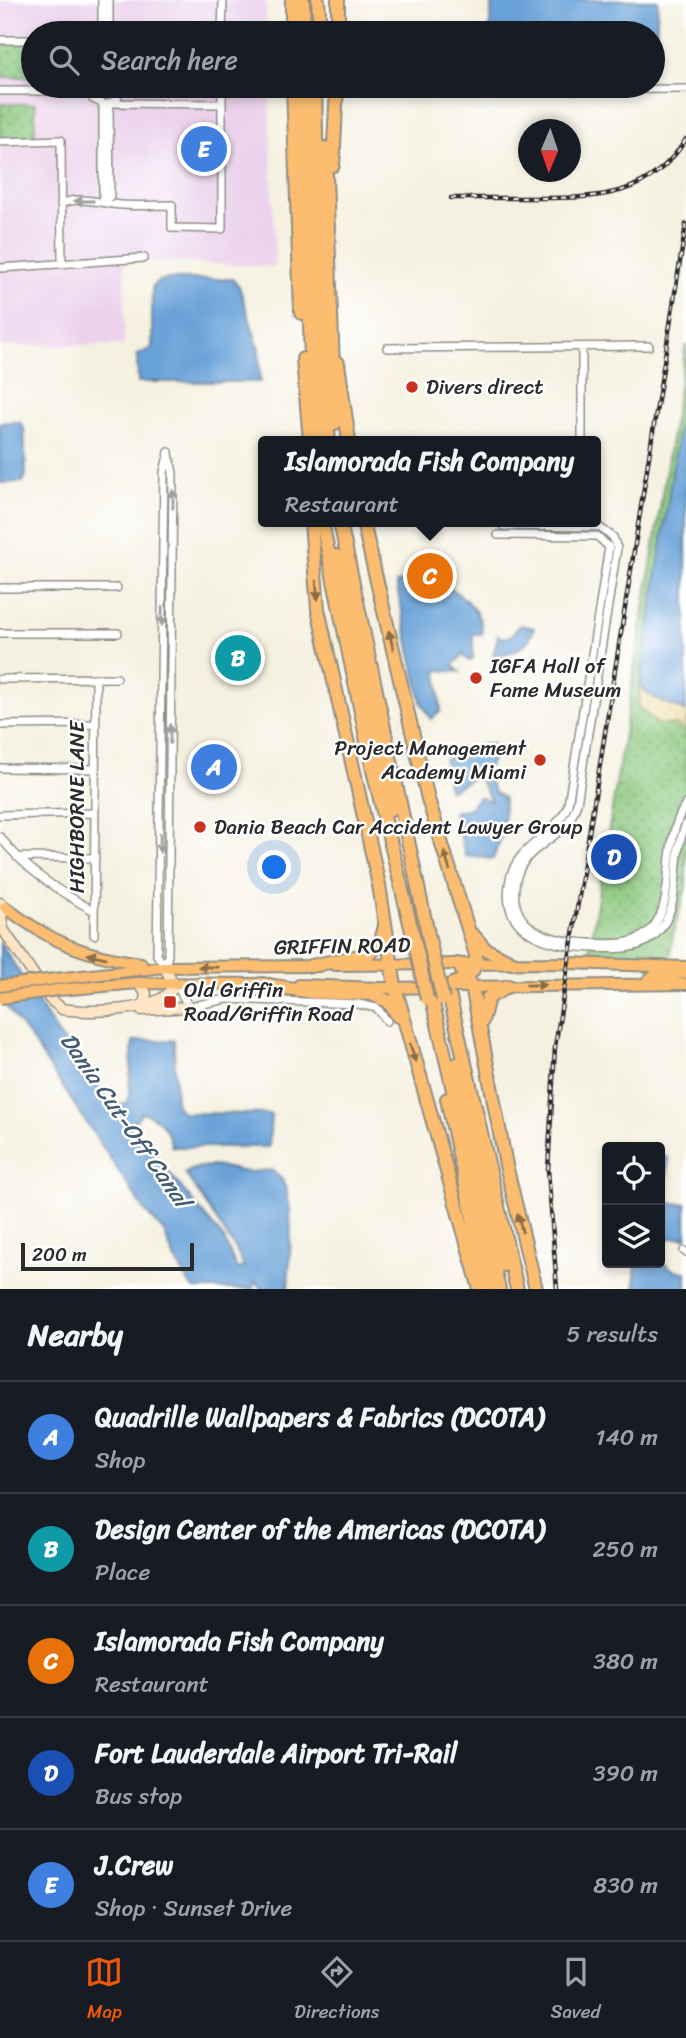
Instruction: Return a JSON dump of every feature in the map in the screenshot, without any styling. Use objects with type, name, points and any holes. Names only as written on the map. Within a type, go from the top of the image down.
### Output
[{"type":"highway","points":[[292,0],[292,21]]},
{"type":"highway","points":[[303,0],[303,21]]},
{"type":"highway","points":[[312,0],[316,21]]},
{"type":"highway","points":[[318,0],[318,21]]},
{"type":"highway","points":[[338,0],[338,21]]},
{"type":"highway","points":[[293,98],[303,374],[309,436]]},
{"type":"highway","points":[[314,98],[311,370],[319,436]]},
{"type":"highway","points":[[314,98],[321,370],[328,436]]},
{"type":"highway","points":[[315,98],[328,204],[337,436]]},
{"type":"highway","points":[[328,204],[336,98]]},
{"type":"highway","points":[[331,311],[348,436]]},
{"type":"highway","points":[[311,527],[318,608],[386,925],[395,987],[481,1289]]},
{"type":"highway","points":[[323,527],[372,766],[428,952],[517,1289]]},
{"type":"highway","points":[[330,527],[509,1289]]},
{"type":"highway","points":[[341,527],[428,952]]},
{"type":"highway","points":[[349,527],[428,952]]},
{"type":"highway","points":[[364,527],[428,799],[477,963],[470,981],[440,996]]},
{"type":"highway","points":[[311,967],[369,954],[380,944],[386,925]]},
{"type":"highway","points":[[467,926],[485,949],[513,963]]},
{"type":"highway","points":[[458,964],[470,981],[481,1043],[536,1289]]},
{"type":"highway","points":[[261,984],[313,992],[380,997],[394,1008],[404,1023]]},
{"type":"highway","points":[[481,1043],[484,1006],[495,992],[508,986]]},
{"type":"highway","points":[[440,996],[489,1289]]},
{"type":"highway","points":[[440,996],[499,1289]]},
{"type":"main road","points":[[2,905],[32,927],[76,951],[164,967]]},
{"type":"main road","name":"GRIFFIN ROAD","points":[[0,998],[57,985],[164,967],[513,963],[686,967]]},
{"type":"main road","points":[[593,984],[603,979],[635,977],[643,967]]},
{"type":"main road","points":[[644,984],[645,980],[653,976],[686,973]]},
{"type":"main road","points":[[470,981],[508,986],[686,984]]},
{"type":"main road","name":"GRIFFIN ROAD","points":[[0,986],[175,983],[395,987],[440,996]]},
{"type":"street","points":[[102,0],[102,21]]},
{"type":"street","points":[[109,0],[109,21]]},
{"type":"street","points":[[222,21],[223,0]]},
{"type":"street","points":[[0,40],[21,40]]},
{"type":"street","points":[[665,89],[686,89]]},
{"type":"street","points":[[0,91],[21,90]]},
{"type":"street","points":[[93,98],[109,104],[222,104]]},
{"type":"street","points":[[106,201],[103,196],[109,104],[116,98]]},
{"type":"street","points":[[61,204],[69,201],[106,201],[122,205],[172,205],[172,228],[222,229],[222,98]]},
{"type":"street","points":[[0,142],[61,140],[62,264]]},
{"type":"street","points":[[0,268],[144,258]]},
{"type":"street","points":[[387,348],[649,346]]},
{"type":"street","points":[[582,347],[582,436]]},
{"type":"street","points":[[164,967],[168,955],[173,473],[169,452],[164,472],[157,955],[164,967],[175,983],[189,1007]]},
{"type":"street","points":[[540,527],[577,528],[597,536],[610,547],[568,806],[559,823],[518,860],[509,882],[513,912],[530,934],[559,946],[622,949],[645,942],[664,925],[672,908],[676,859],[686,824]]},
{"type":"street","points":[[498,535],[599,527],[609,531],[616,542],[618,554],[577,803],[562,831],[530,853],[519,871],[516,898],[526,923],[544,936],[557,941],[622,944],[643,935],[654,926],[662,912],[669,847],[686,804]]},
{"type":"street","points":[[0,588],[117,587]]},
{"type":"street","points":[[0,633],[118,633]]},
{"type":"street","name":"HIGHBORNE LANE","points":[[94,935],[96,678]]},
{"type":"street","points":[[0,679],[117,678]]},
{"type":"street","points":[[0,725],[95,724]]},
{"type":"street","points":[[0,768],[95,769]]},
{"type":"street","points":[[0,815],[95,813]]},
{"type":"street","points":[[0,837],[16,857],[50,886],[94,911]]},
{"type":"street","points":[[16,857],[94,858]]},
{"type":"street","points":[[2,905],[2,928],[59,1008],[168,1011],[226,999],[358,1004],[377,1008],[387,1021]]},
{"type":"street","points":[[138,983],[146,993],[144,1006]]},
{"type":"street","points":[[131,1008],[144,1006],[169,994],[175,983]]},
{"type":"shaded area","points":[[0,0],[266,0],[267,21],[21,21],[21,98],[269,98],[275,267],[129,260],[125,265],[124,345],[0,346]]},
{"type":"green space","points":[[0,43],[21,43],[21,77],[0,77]]},
{"type":"green space","points":[[0,104],[35,104],[35,138],[0,138]]},
{"type":"green space","points":[[686,345],[686,887],[673,935],[670,959],[589,954]]},
{"type":"sand","points":[[640,685],[645,692],[686,711],[686,731],[676,725],[657,724],[638,706]]},
{"type":"water","points":[[492,0],[658,0],[657,21],[490,21]]},
{"type":"water","points":[[166,279],[232,279],[239,286],[259,349],[260,382],[138,382],[137,355],[152,348],[152,288],[156,282]]},
{"type":"water","points":[[686,381],[686,711],[655,698],[640,685]]},
{"type":"water","points":[[20,422],[24,428],[26,475],[23,482],[0,483],[0,423]]},
{"type":"water","points":[[441,581],[474,609],[482,634],[473,634],[473,659],[469,661],[463,655],[453,665],[460,672],[437,670],[441,711],[431,719],[421,702],[396,583],[406,582],[427,600]]},
{"type":"water","points":[[520,625],[534,628],[524,645],[512,652],[493,656],[498,635],[501,638],[511,636]]},
{"type":"water","points":[[489,743],[498,748],[486,772],[494,792],[504,798],[504,830],[493,859],[466,856],[453,812],[470,808],[479,797],[491,801],[480,780],[473,778],[449,791],[444,760],[457,751]]},
{"type":"water","name":"Dania Cut-Off Canal","points":[[0,942],[58,1034],[114,1107],[128,1103],[133,1041],[174,1040],[176,1106],[184,1113],[271,1114],[269,1147],[172,1147],[162,1125],[142,1112],[131,1127],[224,1239],[237,1269],[244,1267],[235,1248],[185,1173],[199,1167],[213,1166],[246,1172],[271,1170],[281,1179],[286,1192],[291,1225],[288,1289],[263,1289],[255,1281],[253,1289],[193,1289],[174,1258],[164,1232],[145,1211],[31,1039],[0,998]]},
{"type":"water","points":[[665,1157],[668,1158],[666,1203],[686,1204],[686,1238],[670,1238],[665,1243]]},
{"type":"water","points":[[665,1264],[674,1270],[686,1272],[686,1289],[635,1289],[635,1268],[665,1268]]},
{"type":"railway","points":[[451,198],[561,198],[603,195],[640,183],[656,173],[686,139]]},
{"type":"railway","points":[[557,1289],[548,1170],[555,1047],[686,224]]},
{"type":"place","name":"J.Crew","points":[[204,149]]},
{"type":"place","name":"Divers direct","points":[[412,387]]},
{"type":"place","name":"Islamorada Fish Company","points":[[430,576]]},
{"type":"place","name":"Design Center of the Americas (DCOTA)","points":[[238,658]]},
{"type":"place","name":"IGFA Hall of Fame Museum","points":[[476,678]]},
{"type":"place","name":"Project Management Academy Miami","points":[[540,760]]},
{"type":"place","name":"Quadrille Wallpapers & Fabrics (DCOTA)","points":[[214,767]]},
{"type":"place","name":"Dania Beach Car Accident Lawyer Group","points":[[200,827]]},
{"type":"place","name":"Fort Lauderdale Airport Tri-Rail","points":[[614,857]]},
{"type":"place","name":"Old Griffin Road/Griffin Road","points":[[170,1002]]}]
